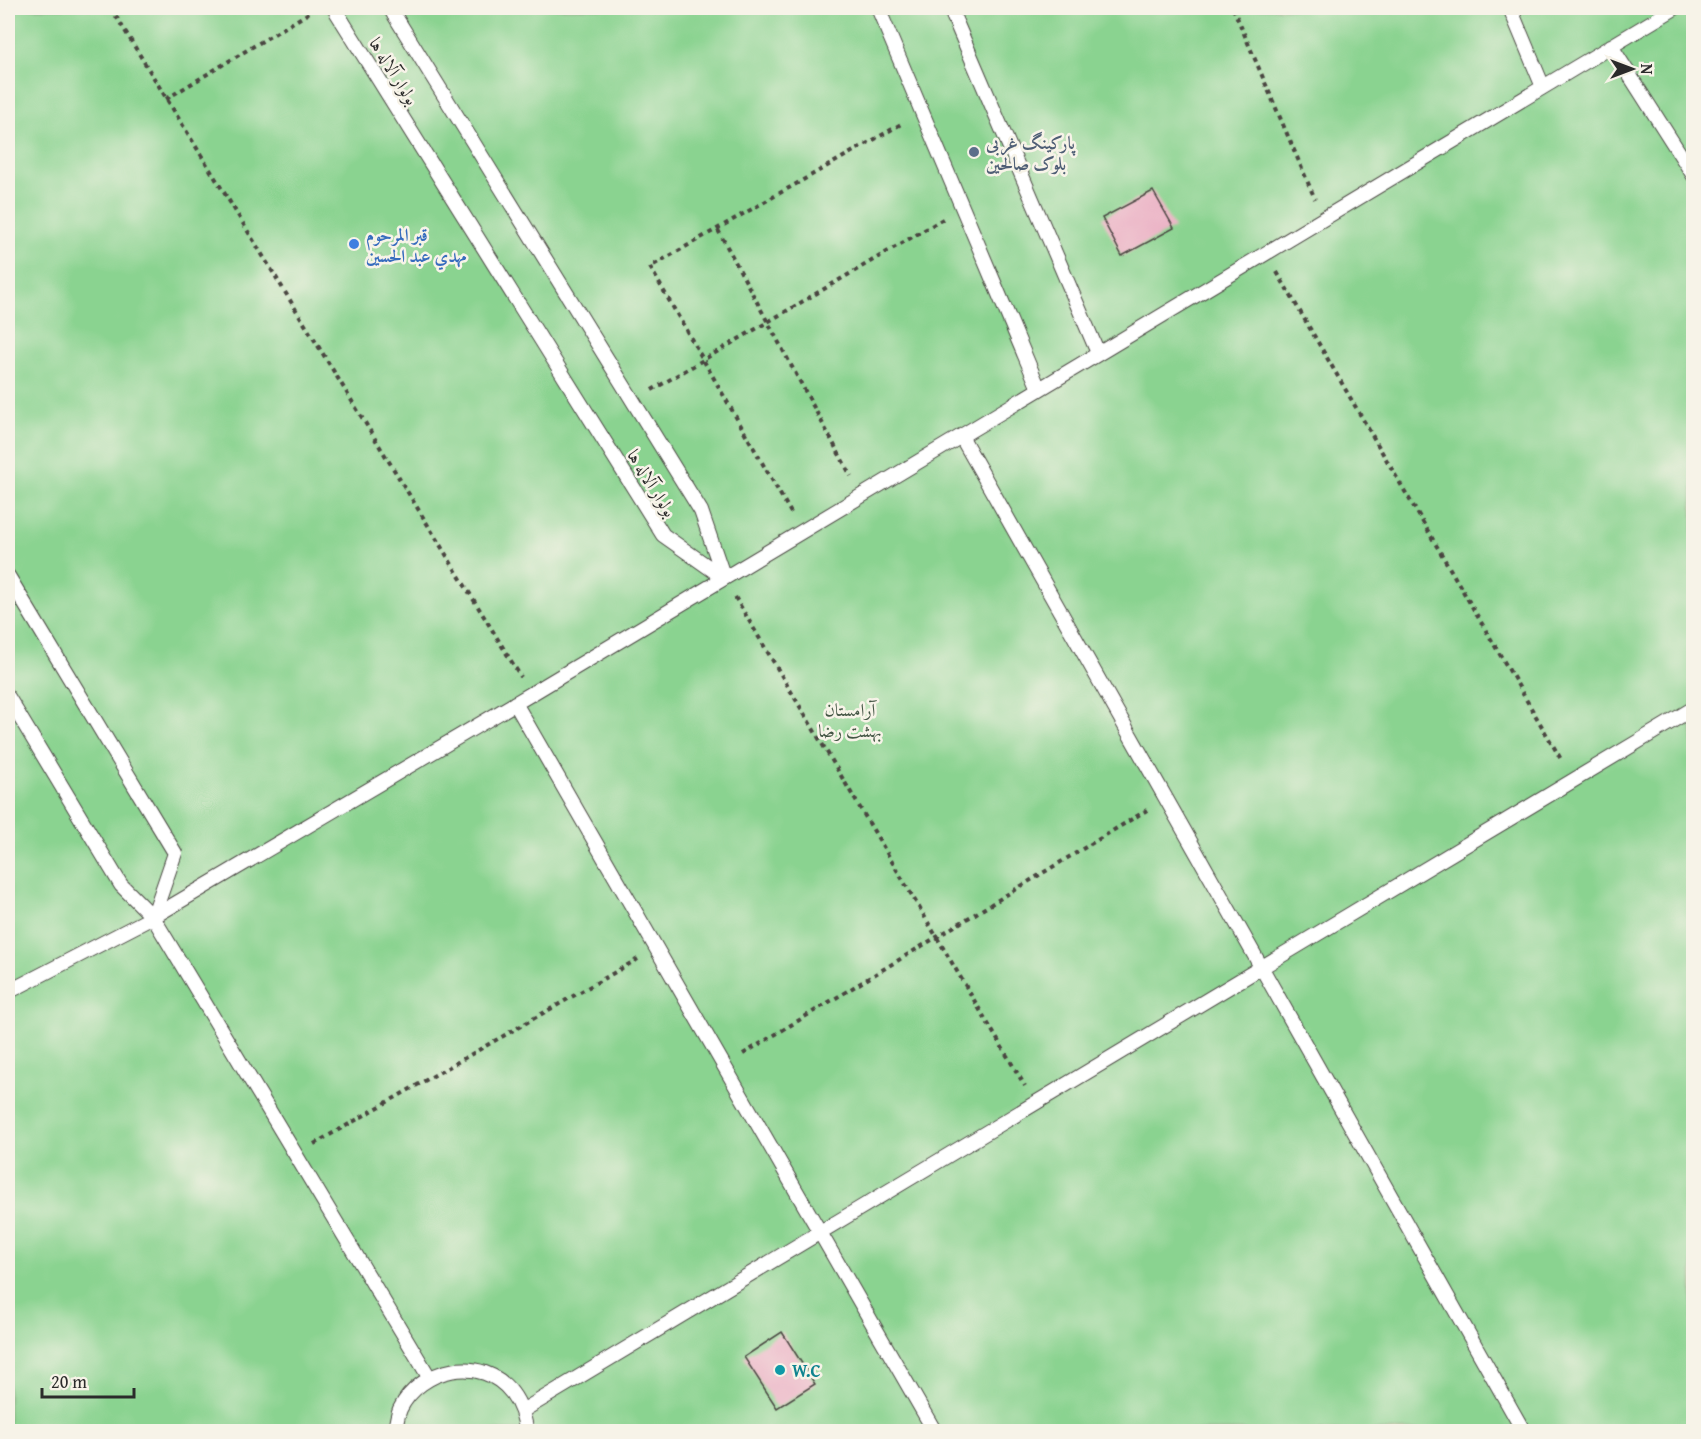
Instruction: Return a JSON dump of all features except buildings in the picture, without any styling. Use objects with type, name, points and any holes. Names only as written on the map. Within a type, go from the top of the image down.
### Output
[{"type":"lane","name":"بولوار آلاله ها","points":[[334,8],[663,536],[724,578]]},
{"type":"lane","name":"بولوار آلاله ها","points":[[390,8],[701,511],[724,578]]},
{"type":"lane","points":[[878,8],[1039,389]]},
{"type":"lane","points":[[950,8],[1098,353]]},
{"type":"lane","points":[[1510,8],[1543,87]]},
{"type":"lane","points":[[8,992],[153,917],[531,694],[1675,8]]},
{"type":"lane","points":[[1611,46],[1694,176]]},
{"type":"lane","points":[[961,436],[1524,1431]]},
{"type":"lane","points":[[8,576],[175,853],[153,917]]},
{"type":"lane","points":[[8,697],[121,885],[153,917],[429,1377]]},
{"type":"lane","points":[[515,703],[935,1431]]},
{"type":"lane","points":[[522,1410],[1694,708]]},
{"type":"lane","points":[[395,1431],[400,1410],[411,1392],[429,1377],[450,1370],[472,1370],[493,1377],[511,1391],[522,1410],[527,1431]]},
{"type":"path","points":[[111,8],[531,694]]},
{"type":"path","points":[[166,99],[318,8]]},
{"type":"path","points":[[1233,8],[1323,219]]},
{"type":"path","points":[[801,531],[650,267],[922,112]]},
{"type":"path","points":[[633,401],[962,207]]},
{"type":"path","points":[[717,230],[862,495]]},
{"type":"path","points":[[1266,253],[1573,780]]},
{"type":"path","points":[[724,578],[1035,1103]]},
{"type":"path","points":[[724,1065],[1167,799]]},
{"type":"path","points":[[295,1154],[656,948]]},
{"type":"green space","name":"آرامستان بهشت رضا","points":[[8,8],[1693,8],[1693,1431],[8,1431]]},
{"type":"place","name":"پارکینگ غربی بلوک صالحین","points":[[974,152]]},
{"type":"place","name":"قبر المرحوم مهدي عبد الحسين","points":[[354,244]]},
{"type":"place","name":"W.C","points":[[780,1370]]}]
